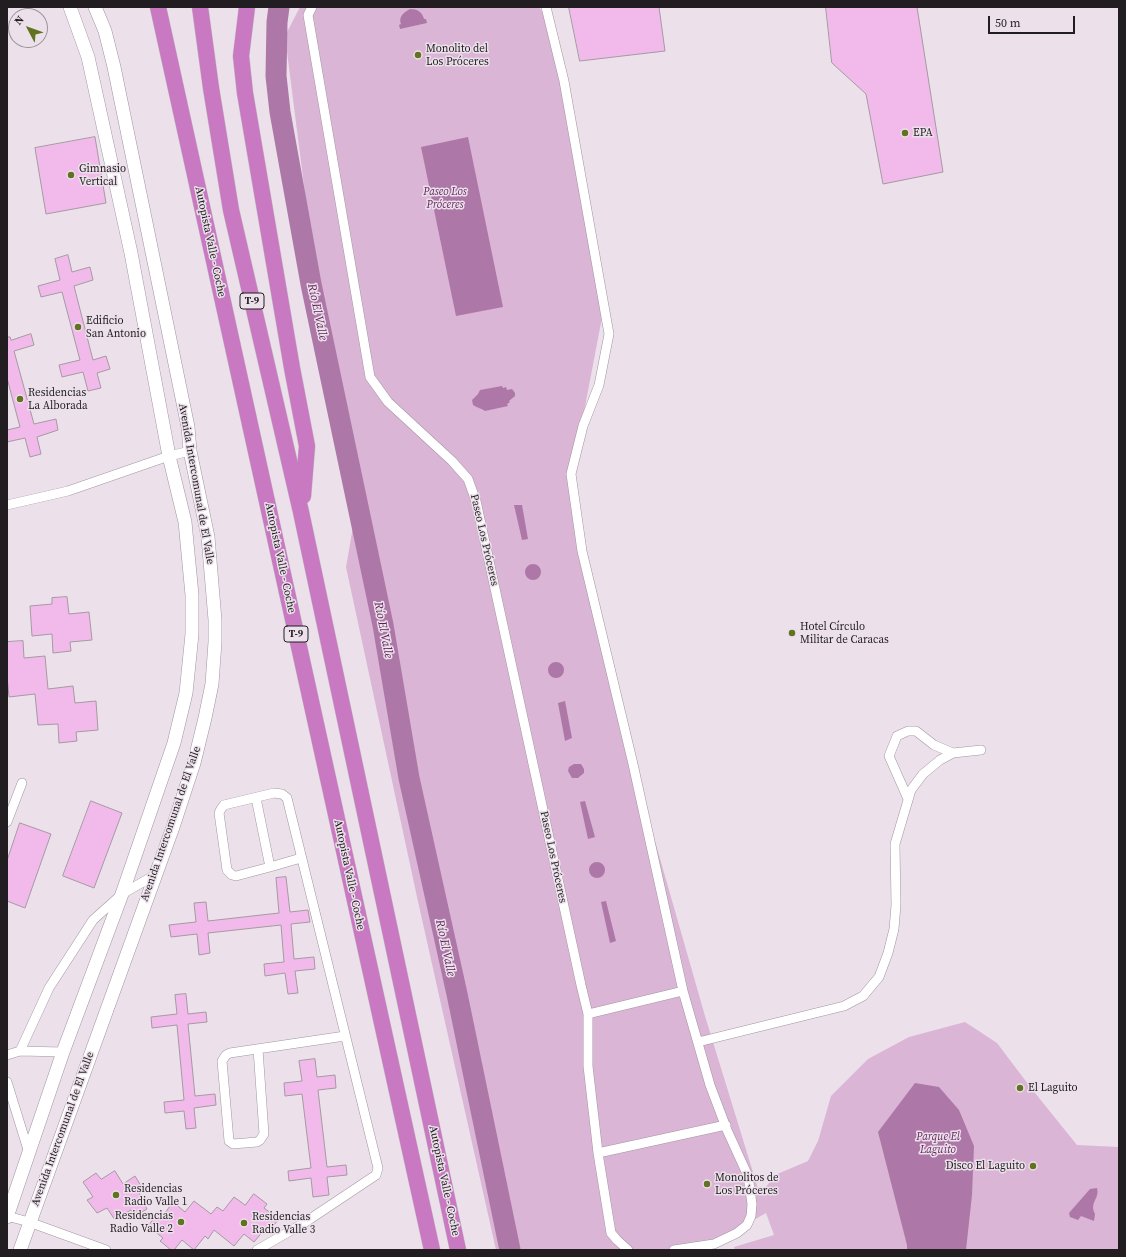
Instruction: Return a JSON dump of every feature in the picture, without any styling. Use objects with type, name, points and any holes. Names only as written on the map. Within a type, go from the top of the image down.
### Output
[{"type":"highway","name":"Autopista Valle - Coche","points":[[200,7],[211,88],[231,210],[301,512],[458,1250]]},
{"type":"highway","points":[[246,7],[241,56],[245,93],[292,368],[307,446],[301,512]]},
{"type":"highway","name":"Autopista Valle - Coche","points":[[158,11],[206,221],[432,1250]]},
{"type":"main road","name":"Avenida Intercomunal de El Valle","points":[[7,1217],[63,1052],[122,894],[174,743],[186,693],[192,634],[190,562],[185,522],[169,456],[131,253],[88,57],[70,7]]},
{"type":"main road","name":"Avenida Intercomunal de El Valle","points":[[20,1250],[194,763],[205,718],[212,677],[215,642],[215,620],[208,537],[190,451],[188,427],[114,67],[105,31],[95,7]]},
{"type":"street","name":"Paseo Los Próceres","points":[[312,7],[308,15],[370,377],[388,402],[452,461],[468,478],[476,501],[588,1014],[588,1066],[598,1153],[611,1233],[628,1250]]},
{"type":"street","points":[[546,7],[564,81],[609,334],[599,385],[583,426],[571,474],[582,551],[633,764],[683,991],[710,1085],[748,1176],[752,1204],[747,1225],[716,1247],[674,1250]]},
{"type":"street","points":[[7,505],[68,491],[169,456],[190,451]]},
{"type":"street","points":[[908,799],[889,756],[897,736],[908,731],[916,731],[934,745],[953,754]]},
{"type":"street","points":[[698,1042],[844,1006],[863,996],[879,977],[888,953],[894,929],[896,904],[895,844],[910,790],[924,774],[940,760],[953,754],[981,750]]},
{"type":"street","points":[[7,822],[22,783]]},
{"type":"street","points":[[257,1250],[304,1223],[376,1175],[378,1168],[287,798],[282,794],[274,793],[224,805],[221,808],[219,813],[227,870],[232,875],[236,876],[301,858]]},
{"type":"street","points":[[256,798],[270,867]]},
{"type":"street","points":[[20,1051],[48,988],[93,920],[122,894],[155,875]]},
{"type":"street","points":[[588,1014],[683,991]]},
{"type":"street","points":[[258,1049],[264,1134],[260,1140],[256,1142],[233,1144],[230,1141],[222,1061],[226,1055],[230,1053],[345,1036]]},
{"type":"street","points":[[7,1055],[20,1051],[63,1052]]},
{"type":"street","points":[[7,1082],[29,1153]]},
{"type":"street","points":[[598,1153],[726,1125]]},
{"type":"street","points":[[7,1217],[29,1222],[106,1250]]},
{"type":"green space","name":"Paseo Los Próceres","points":[[300,7],[539,7],[558,37],[604,307],[574,464],[583,553],[633,764],[705,1016],[760,1195],[775,1175],[808,1161],[818,1141],[831,1096],[868,1059],[909,1037],[965,1022],[997,1043],[1077,1145],[1119,1147],[1119,1250],[735,1250],[734,1247],[774,1235],[766,1213],[701,1250],[496,1250],[417,897],[346,567],[361,481],[309,225],[285,36]]},
{"type":"shaded area","points":[[410,9],[419,11],[424,19],[426,19],[427,23],[400,29],[399,25],[401,24],[401,17]]},
{"type":"shaded area","points":[[468,137],[503,307],[456,316],[421,147]]},
{"type":"shaded area","points":[[502,386],[503,388],[506,387],[507,390],[512,389],[515,393],[515,396],[507,404],[508,406],[485,411],[473,405],[472,400],[480,390]]},
{"type":"shaded area","points":[[514,505],[522,505],[528,539],[522,540]]},
{"type":"shaded area","points":[[533,564],[539,566],[541,572],[539,578],[533,580],[527,578],[525,572],[527,566]]},
{"type":"shaded area","points":[[556,662],[562,664],[564,670],[562,676],[556,678],[550,676],[548,670],[550,664]]},
{"type":"shaded area","points":[[565,701],[572,738],[565,741],[558,703]]},
{"type":"shaded area","points":[[574,764],[581,764],[584,769],[584,773],[578,778],[572,778],[568,771],[569,767]]},
{"type":"shaded area","points":[[585,801],[595,837],[588,839],[580,802]]},
{"type":"shaded area","points":[[597,862],[603,864],[605,870],[603,876],[597,878],[591,876],[589,870],[591,864]]},
{"type":"shaded area","points":[[606,901],[616,941],[610,943],[601,902]]},
{"type":"shaded area","points":[[915,1083],[939,1087],[959,1110],[974,1146],[972,1195],[966,1250],[907,1250],[878,1132]]},
{"type":"shaded area","points":[[1097,1188],[1098,1192],[1093,1206],[1095,1214],[1094,1221],[1081,1216],[1078,1220],[1070,1217],[1069,1213],[1090,1189]]},
{"type":"building","points":[[569,7],[659,7],[665,51],[580,61]]},
{"type":"building","name":"EPA","points":[[826,7],[917,7],[943,172],[883,184],[866,94],[832,63]]},
{"type":"building","name":"Gimnasio Vertical","points":[[95,137],[106,203],[46,214],[35,148]]},
{"type":"building","name":"Edificio San Antonio","points":[[68,255],[72,272],[90,267],[93,280],[74,286],[93,360],[106,356],[110,369],[97,373],[101,388],[88,391],[83,372],[62,377],[59,365],[80,360],[62,292],[41,297],[38,286],[60,280],[55,259]]},
{"type":"building","name":"Residencias La Alborada","points":[[31,334],[34,345],[14,351],[34,424],[56,419],[58,430],[37,437],[41,454],[30,457],[25,438],[7,442],[7,430],[20,427],[7,378],[7,337],[10,337],[11,340]]},
{"type":"building","points":[[67,597],[69,614],[89,612],[92,640],[70,642],[71,651],[53,653],[52,634],[32,636],[30,606],[52,604],[52,598]]},
{"type":"building","points":[[23,641],[24,658],[45,656],[48,689],[73,686],[75,703],[96,701],[98,730],[76,732],[77,741],[59,743],[58,724],[38,725],[35,694],[9,697],[7,676],[7,642]]},
{"type":"building","points":[[91,801],[122,813],[94,888],[63,876]]},
{"type":"building","points":[[20,823],[51,834],[25,908],[7,901],[7,861]]},
{"type":"building","points":[[286,877],[290,912],[308,910],[310,922],[291,924],[294,959],[314,957],[315,969],[295,971],[298,993],[288,994],[285,973],[265,976],[264,964],[284,962],[281,925],[208,933],[210,953],[199,955],[197,934],[171,937],[169,925],[196,922],[194,903],[206,902],[208,921],[279,913],[276,878]]},
{"type":"building","points":[[186,994],[188,1014],[206,1012],[207,1022],[188,1024],[195,1096],[215,1094],[216,1105],[194,1108],[196,1128],[186,1129],[184,1111],[165,1113],[164,1102],[184,1100],[177,1025],[152,1028],[151,1017],[177,1014],[175,995]]},
{"type":"building","points":[[315,1059],[317,1077],[335,1075],[336,1088],[318,1090],[327,1167],[346,1165],[347,1175],[327,1177],[329,1195],[313,1197],[311,1178],[289,1181],[288,1171],[311,1168],[302,1094],[285,1096],[284,1083],[302,1081],[299,1061]]},
{"type":"building","name":"Residencias Radio Valle 1","points":[[115,1171],[123,1184],[135,1176],[143,1189],[139,1193],[147,1209],[135,1216],[131,1210],[115,1220],[107,1208],[97,1213],[87,1200],[93,1197],[83,1182],[96,1173],[101,1179]]},
{"type":"building","points":[[254,1194],[267,1204],[264,1208],[279,1219],[268,1232],[265,1229],[254,1242],[244,1234],[234,1246],[214,1230],[208,1239],[205,1236],[194,1250],[182,1240],[174,1250],[171,1250],[160,1241],[163,1238],[148,1226],[158,1213],[162,1217],[173,1202],[185,1212],[194,1201],[211,1214],[217,1207],[223,1211],[234,1197],[245,1205]]},
{"type":"waterway","name":"Río El Valle","points":[[279,7],[277,22],[276,76],[280,112],[311,284],[383,625],[409,778],[457,994],[510,1250]]},
{"type":"place","name":"Monolito del Los Próceres","points":[[418,55]]},
{"type":"place","name":"EPA","points":[[905,133]]},
{"type":"place","name":"Gimnasio Vertical","points":[[71,175]]},
{"type":"place","name":"Edificio San Antonio","points":[[78,327]]},
{"type":"place","name":"Residencias La Alborada","points":[[20,399]]},
{"type":"place","name":"Hotel Círculo Militar de Caracas","points":[[792,633]]},
{"type":"place","name":"El Laguito","points":[[1020,1088]]},
{"type":"place","name":"Disco El Laguito","points":[[1033,1166]]},
{"type":"place","name":"Monolitos de Los Próceres","points":[[707,1184]]},
{"type":"place","name":"Residencias Radio Valle 1","points":[[116,1195]]},
{"type":"place","name":"Residencias Radio Valle 2","points":[[181,1222]]},
{"type":"place","name":"Residencias Radio Valle 3","points":[[244,1223]]},
{"type":"park label","name":"Parque El Laguito","points":[[938,1143]]}]
